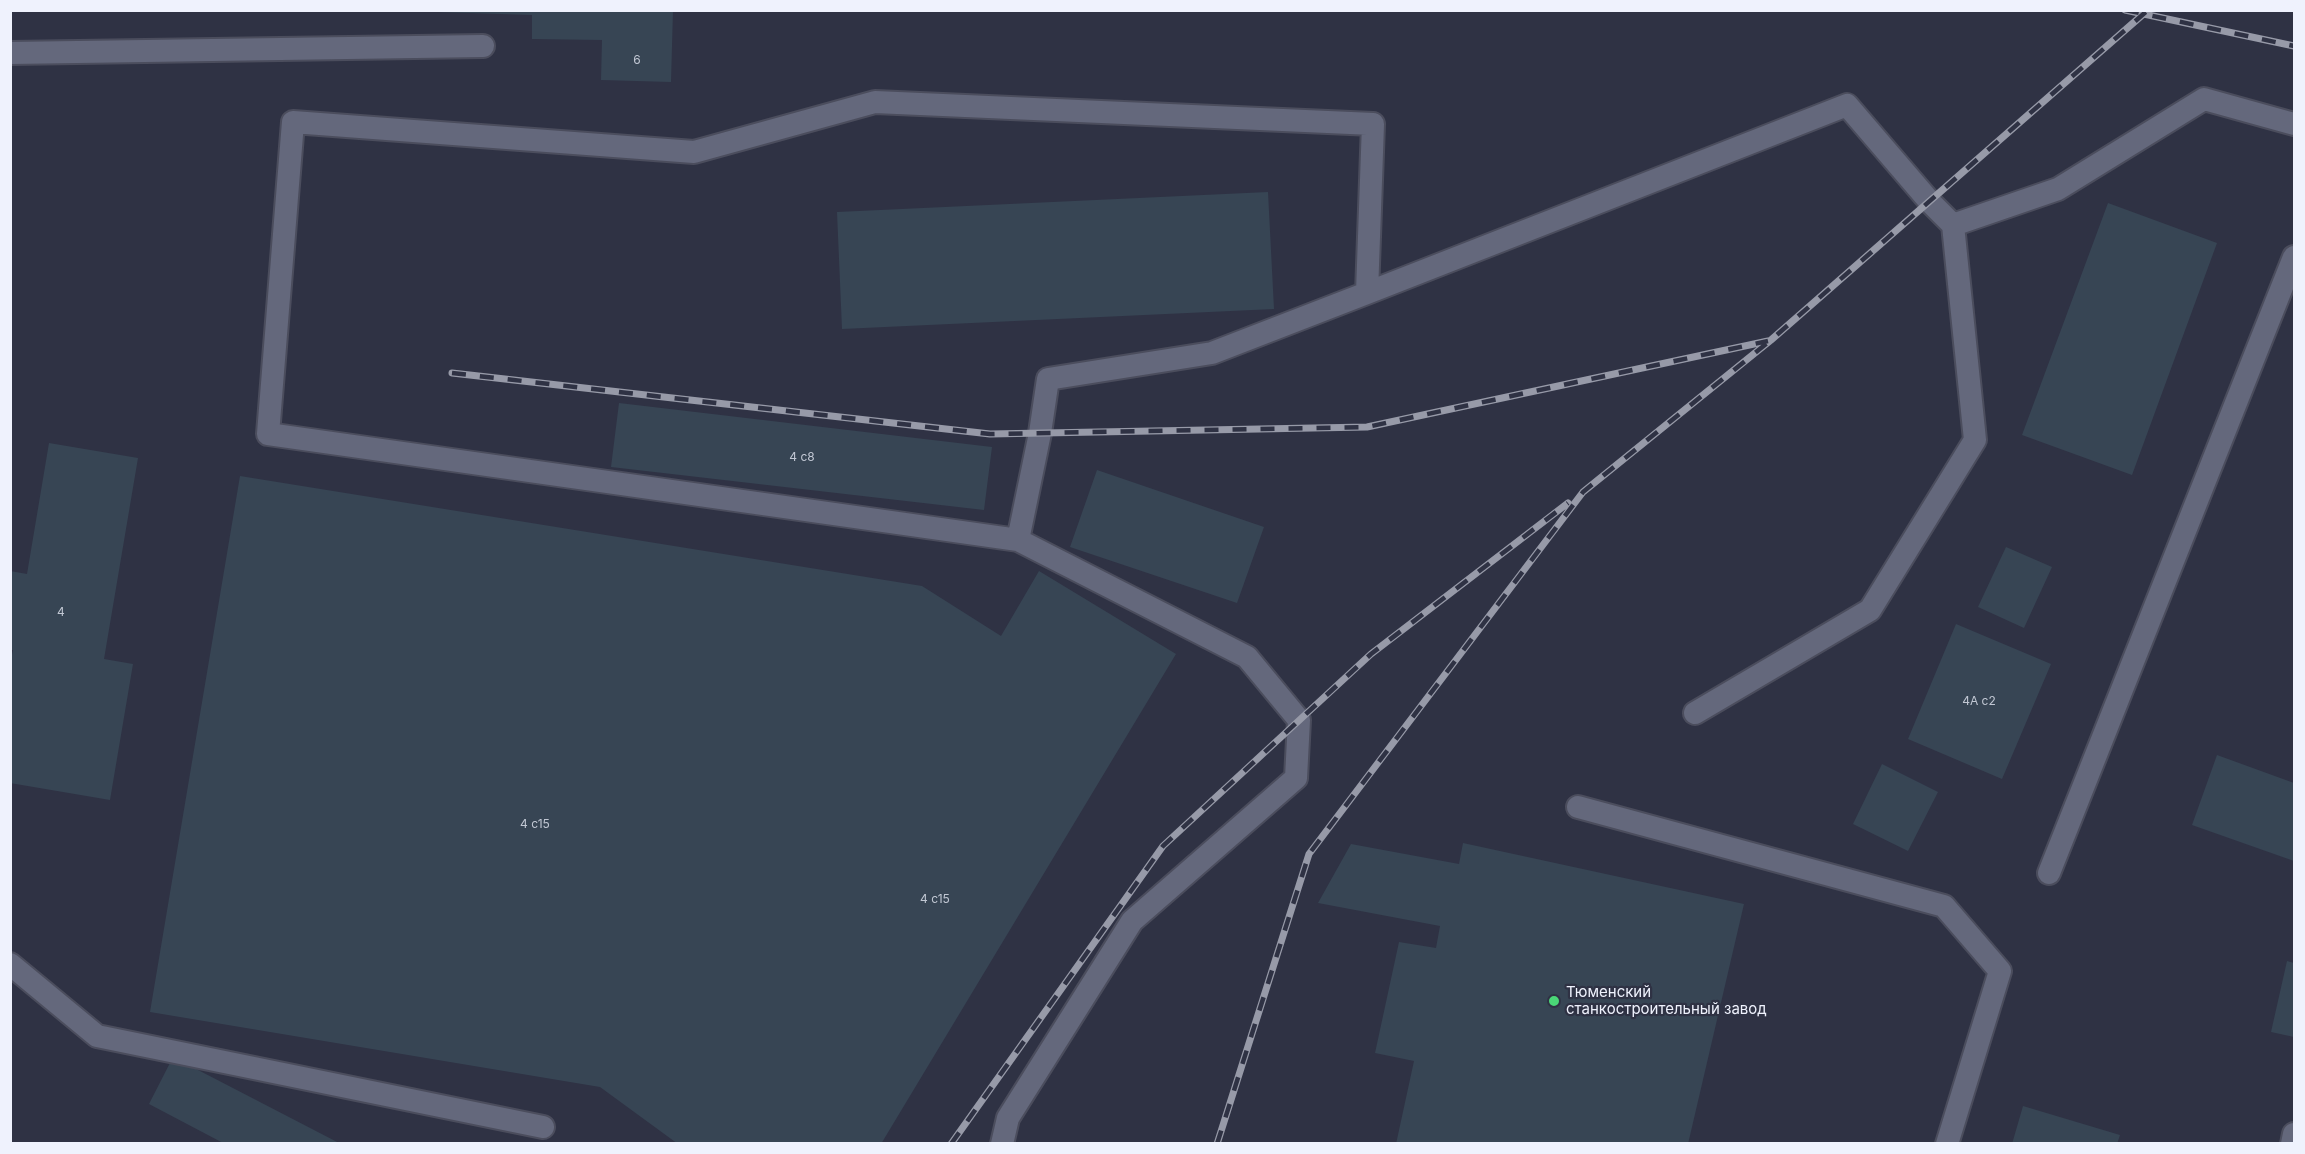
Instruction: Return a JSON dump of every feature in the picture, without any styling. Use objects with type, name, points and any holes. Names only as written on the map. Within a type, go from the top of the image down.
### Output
[{"type":"lane","points":[[10,53],[483,46]]},
{"type":"lane","points":[[1953,225],[2058,189],[2204,99],[2295,124]]},
{"type":"lane","points":[[1002,1143],[1008,1118],[1132,921],[1296,778],[1299,720],[1247,657],[1018,540],[267,434],[293,123],[694,152],[875,102],[1372,124],[1367,292]]},
{"type":"lane","points":[[1018,540],[1040,433],[1048,379],[1212,353],[1847,105],[1930,202],[1953,225],[1975,440],[1870,610],[1695,713]]},
{"type":"lane","points":[[2049,873],[2295,257]]},
{"type":"lane","points":[[1578,807],[1944,906],[2000,970],[1947,1143]]},
{"type":"lane","points":[[10,964],[97,1036],[543,1127]]},
{"type":"lane","points":[[2292,1143],[2295,1134]]},
{"type":"building","points":[[437,10],[673,10],[671,82],[601,80],[602,40],[532,39],[532,15],[437,12]]},
{"type":"building","points":[[1268,192],[1274,309],[842,329],[837,212]]},
{"type":"building","points":[[2108,203],[2217,243],[2132,475],[2022,435]]},
{"type":"building","points":[[619,403],[992,447],[984,510],[611,467]]},
{"type":"building","points":[[49,443],[138,458],[104,659],[133,664],[110,800],[10,783],[10,664],[13,650],[10,650],[10,571],[27,574]]},
{"type":"building","points":[[1097,470],[1264,527],[1237,603],[1070,547]]},
{"type":"building","points":[[240,476],[922,586],[1001,636],[1039,571],[1176,654],[881,1144],[678,1144],[600,1087],[150,1012]]},
{"type":"building","points":[[2006,547],[2052,567],[2024,628],[1978,607]]},
{"type":"building","points":[[1956,624],[2051,664],[2002,779],[1908,739]]},
{"type":"building","points":[[2217,755],[2294,783],[2294,861],[2192,825]]},
{"type":"building","points":[[1882,764],[1938,792],[1908,851],[1853,824]]},
{"type":"building","name":"Тюменский станкостроительный завод","points":[[1463,843],[1744,904],[1688,1144],[1396,1144],[1414,1061],[1375,1053],[1399,942],[1436,948],[1440,926],[1318,903],[1351,844],[1459,864]]},
{"type":"building","points":[[2287,961],[2294,963],[2294,1037],[2271,1032]]},
{"type":"building","points":[[173,1057],[341,1144],[225,1144],[149,1104]]},
{"type":"building","points":[[2023,1106],[2120,1135],[2117,1144],[2012,1144]]},
{"type":"railway","points":[[2125,10],[2294,46]]},
{"type":"railway","points":[[1217,1144],[1309,854],[1583,492],[1771,340],[2148,10]]},
{"type":"railway","points":[[452,373],[990,434],[1367,427],[1768,341]]},
{"type":"railway","points":[[951,1144],[1163,846],[1371,654],[1568,503]]},
{"type":"place","name":"Тюменский станкостроительный завод","points":[[1554,1001]]}]
